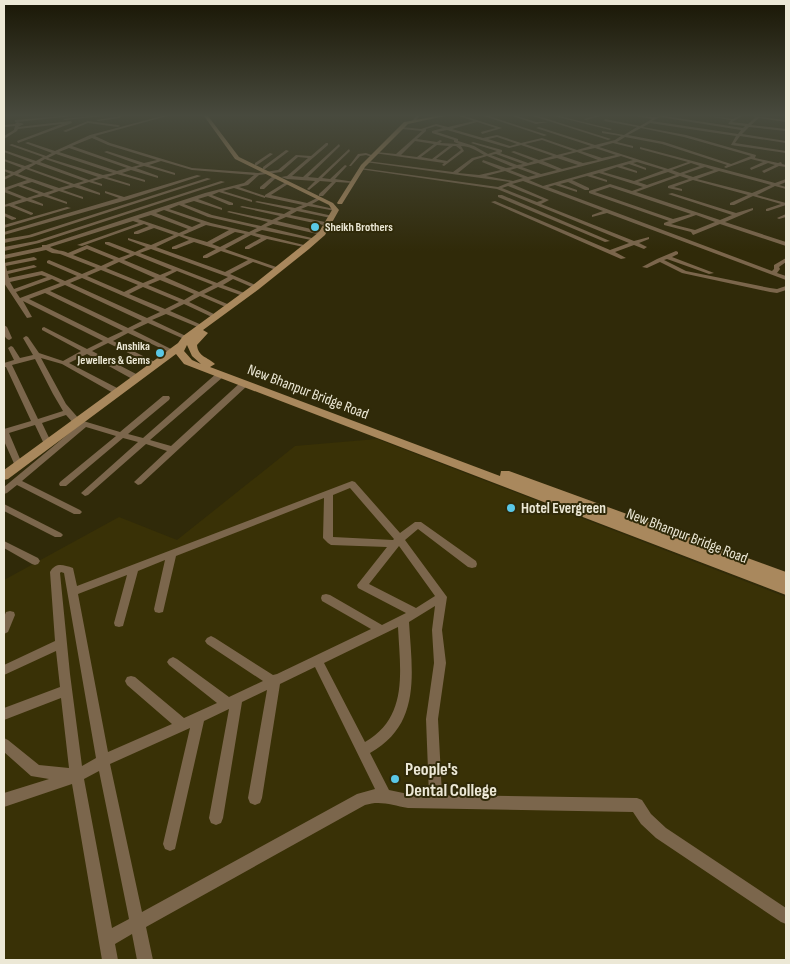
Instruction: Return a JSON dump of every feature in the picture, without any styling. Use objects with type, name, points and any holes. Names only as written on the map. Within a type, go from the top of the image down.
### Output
[{"type":"street","points":[[33,161],[100,185]]},
{"type":"street","points":[[58,161],[128,185]]},
{"type":"street","points":[[83,161],[143,181]]},
{"type":"street","points":[[92,164],[103,161]]},
{"type":"street","points":[[109,161],[156,177]]},
{"type":"street","points":[[135,161],[173,174]]},
{"type":"street","points":[[4,206],[156,161]]},
{"type":"street","points":[[163,161],[185,168],[353,182]]},
{"type":"street","points":[[248,161],[320,196]]},
{"type":"street","points":[[271,161],[272,174]]},
{"type":"street","points":[[275,161],[267,196],[306,203],[325,225]]},
{"type":"street","points":[[262,188],[272,174],[291,161],[334,164]]},
{"type":"street","points":[[309,190],[337,161]]},
{"type":"street","points":[[205,257],[320,196],[352,161]]},
{"type":"street","points":[[4,491],[118,392],[173,352],[184,341],[279,269],[325,225],[368,161]]},
{"type":"street","points":[[374,161],[503,186],[547,200],[513,211]]},
{"type":"street","points":[[375,161],[514,182]]},
{"type":"street","points":[[379,161],[428,166]]},
{"type":"street","points":[[440,161],[448,162]]},
{"type":"street","points":[[455,173],[471,161]]},
{"type":"street","points":[[483,161],[544,187],[786,278]]},
{"type":"street","points":[[501,161],[540,175]]},
{"type":"street","points":[[519,161],[527,164]]},
{"type":"street","points":[[478,176],[541,161]]},
{"type":"street","points":[[553,161],[605,181]]},
{"type":"street","points":[[571,161],[617,179],[621,178],[649,187]]},
{"type":"street","points":[[503,186],[598,161]]},
{"type":"street","points":[[605,161],[635,172]]},
{"type":"street","points":[[534,190],[636,161]]},
{"type":"street","points":[[643,161],[694,179],[786,204]]},
{"type":"street","points":[[686,161],[786,188]]},
{"type":"street","points":[[719,161],[732,165]]},
{"type":"street","points":[[653,200],[680,190],[670,187],[742,161]]},
{"type":"street","points":[[751,169],[771,161]]},
{"type":"street","points":[[764,172],[784,161]]},
{"type":"street","points":[[5,162],[25,167],[73,185],[97,195],[110,204]]},
{"type":"street","points":[[4,179],[36,162]]},
{"type":"street","points":[[4,257],[46,248],[219,190],[246,184],[305,162]]},
{"type":"street","points":[[437,171],[448,162]]},
{"type":"street","points":[[537,162],[562,170]]},
{"type":"street","points":[[635,182],[690,162]]},
{"type":"street","points":[[768,162],[786,166]]},
{"type":"street","points":[[304,179],[320,163]]},
{"type":"street","points":[[628,163],[645,169]]},
{"type":"street","points":[[634,192],[703,166]]},
{"type":"street","points":[[4,190],[18,184],[77,167]]},
{"type":"street","points":[[608,169],[623,175]]},
{"type":"street","points":[[4,170],[59,190],[97,208]]},
{"type":"street","points":[[4,241],[30,236],[164,194],[208,178],[213,171]]},
{"type":"street","points":[[4,249],[37,242],[174,198],[221,181],[228,172]]},
{"type":"street","points":[[272,174],[320,196]]},
{"type":"street","points":[[723,176],[732,174]]},
{"type":"street","points":[[4,234],[20,231],[196,177],[186,176]]},
{"type":"street","points":[[165,177],[180,182]]},
{"type":"street","points":[[738,180],[745,177]]},
{"type":"street","points":[[732,204],[775,185],[786,178]]},
{"type":"street","points":[[4,179],[44,194],[67,206],[14,222],[4,227]]},
{"type":"street","points":[[706,182],[715,179]]},
{"type":"street","points":[[150,180],[167,186]]},
{"type":"street","points":[[568,180],[587,189]]},
{"type":"street","points":[[753,184],[759,181]]},
{"type":"street","points":[[722,186],[730,183]]},
{"type":"street","points":[[137,184],[174,198],[210,216],[261,228],[325,225]]},
{"type":"street","points":[[556,184],[575,191]]},
{"type":"street","points":[[674,221],[591,193],[610,185],[786,244]]},
{"type":"street","points":[[119,186],[140,194]]},
{"type":"street","points":[[503,186],[536,203],[644,247]]},
{"type":"street","points":[[738,190],[747,186]]},
{"type":"street","points":[[233,187],[263,197]]},
{"type":"street","points":[[4,190],[41,205]]},
{"type":"street","points":[[219,190],[250,201]]},
{"type":"street","points":[[107,192],[125,199]]},
{"type":"street","points":[[207,194],[231,204]]},
{"type":"street","points":[[670,194],[736,215]]},
{"type":"street","points":[[320,196],[325,225]]},
{"type":"street","points":[[500,196],[607,241]]},
{"type":"street","points":[[639,200],[646,197]]},
{"type":"street","points":[[194,199],[220,209]]},
{"type":"street","points":[[692,201],[702,199],[749,209],[694,233],[666,224],[695,214]]},
{"type":"street","points":[[761,202],[768,199]]},
{"type":"street","points":[[4,202],[32,214]]},
{"type":"street","points":[[257,202],[294,210],[325,225]]},
{"type":"street","points":[[493,202],[623,258]]},
{"type":"street","points":[[626,205],[632,202]]},
{"type":"street","points":[[768,210],[786,204]]},
{"type":"street","points":[[242,207],[325,225]]},
{"type":"street","points":[[165,209],[206,223],[265,238]]},
{"type":"street","name":"New Bhanpur Bridge Road","points":[[325,225],[343,209],[326,237],[197,338],[192,347],[196,356],[212,365],[786,578]]},
{"type":"street","points":[[555,229],[608,211]]},
{"type":"street","points":[[229,212],[272,221],[325,225]]},
{"type":"street","points":[[151,213],[193,229]]},
{"type":"street","points":[[4,214],[14,222],[20,231]]},
{"type":"street","points":[[779,218],[786,215]]},
{"type":"street","points":[[133,219],[279,269]]},
{"type":"street","points":[[37,242],[54,252],[61,252],[143,223]]},
{"type":"street","points":[[21,300],[84,276],[206,223]]},
{"type":"street","points":[[247,248],[265,238],[325,225]]},
{"type":"street","points":[[136,233],[152,227]]},
{"type":"street","points":[[206,245],[234,230]]},
{"type":"street","points":[[595,245],[632,232]]},
{"type":"street","points":[[610,252],[647,238]]},
{"type":"street","points":[[130,239],[234,277],[256,288]]},
{"type":"street","points":[[174,248],[193,240]]},
{"type":"street","points":[[107,243],[245,295]]},
{"type":"street","points":[[68,255],[87,248],[201,293],[230,307]]},
{"type":"street","points":[[61,252],[216,317]]},
{"type":"street","points":[[645,267],[676,253]]},
{"type":"street","points":[[667,257],[734,283]]},
{"type":"street","points":[[4,269],[34,259]]},
{"type":"street","points":[[225,274],[253,260]]},
{"type":"street","points":[[659,260],[684,272],[770,290],[777,291],[786,288]]},
{"type":"street","points":[[773,273],[777,269],[776,266],[786,260]]},
{"type":"street","points":[[49,262],[202,327]]},
{"type":"street","points":[[189,274],[205,266]]},
{"type":"street","points":[[4,269],[34,268]]},
{"type":"street","points":[[4,269],[5,280],[21,300],[29,317]]},
{"type":"street","points":[[124,294],[178,269]]},
{"type":"street","points":[[5,280],[42,273],[146,320],[184,341]]},
{"type":"street","points":[[64,363],[234,277]]},
{"type":"street","points":[[13,291],[52,278]]},
{"type":"street","points":[[45,291],[173,352]]},
{"type":"street","points":[[21,300],[155,364]]},
{"type":"street","points":[[4,327],[9,338]]},
{"type":"street","points":[[44,329],[137,378]]},
{"type":"street","points":[[26,338],[38,355],[67,412],[80,424],[172,449]]},
{"type":"street","name":"New Bhanpur Bridge Road","points":[[184,341],[179,351],[188,362],[786,589]]},
{"type":"street","points":[[11,348],[18,361]]},
{"type":"street","points":[[48,444],[6,364],[38,355],[64,363],[118,392]]},
{"type":"street","points":[[85,493],[220,375]]},
{"type":"street","points":[[138,482],[244,384]]},
{"type":"street","points":[[62,484],[166,398]]},
{"type":"street","points":[[19,466],[4,432],[67,412]]},
{"type":"street","points":[[4,476],[48,444],[80,424]]},
{"type":"street","points":[[16,481],[77,512]]},
{"type":"street","points":[[74,592],[352,484],[442,597],[437,630],[440,662],[432,719],[436,800]]},
{"type":"street","points":[[329,494],[328,538],[331,541],[397,541]]},
{"type":"street","points":[[4,507],[58,535]]},
{"type":"street","points":[[416,612],[362,585],[397,541],[418,524],[472,564]]},
{"type":"street","points":[[4,544],[35,561]]},
{"type":"street","points":[[159,609],[171,555]]},
{"type":"street","points":[[110,960],[77,776],[61,644],[55,572],[60,568],[69,571],[74,592],[103,761],[145,960]]},
{"type":"street","points":[[119,623],[134,568]]},
{"type":"street","points":[[4,800],[77,776],[103,761],[183,725],[403,619],[442,597]]},
{"type":"street","points":[[326,598],[380,629]]},
{"type":"street","points":[[4,628],[10,616]]},
{"type":"street","points":[[363,750],[389,732],[401,710],[406,681],[403,619]]},
{"type":"street","points":[[211,641],[274,680]]},
{"type":"street","points":[[4,670],[61,644]]},
{"type":"street","points":[[317,660],[384,794]]},
{"type":"street","points":[[173,662],[232,700]]},
{"type":"street","points":[[255,798],[274,680]]},
{"type":"street","points":[[131,681],[183,725]]},
{"type":"street","points":[[4,714],[67,690]]},
{"type":"street","points":[[216,818],[232,700]]},
{"type":"street","points":[[170,844],[199,717]]},
{"type":"street","points":[[4,744],[36,771],[77,776]]},
{"type":"street","points":[[106,940],[362,799],[375,794],[384,794],[399,800],[637,805],[646,819],[661,833],[786,917]]},
{"type":"shaded area","name":"People's Dental College","points":[[377,439],[786,597],[786,960],[4,960],[4,580],[119,517],[177,540],[295,446]]},
{"type":"place","name":"Sheikh Brothers","points":[[315,227]]},
{"type":"place","name":"Anshika Jewellers & Gems","points":[[160,353]]},
{"type":"place","name":"Hotel Evergreen","points":[[511,508]]},
{"type":"place","name":"People's Dental College","points":[[395,779]]}]
